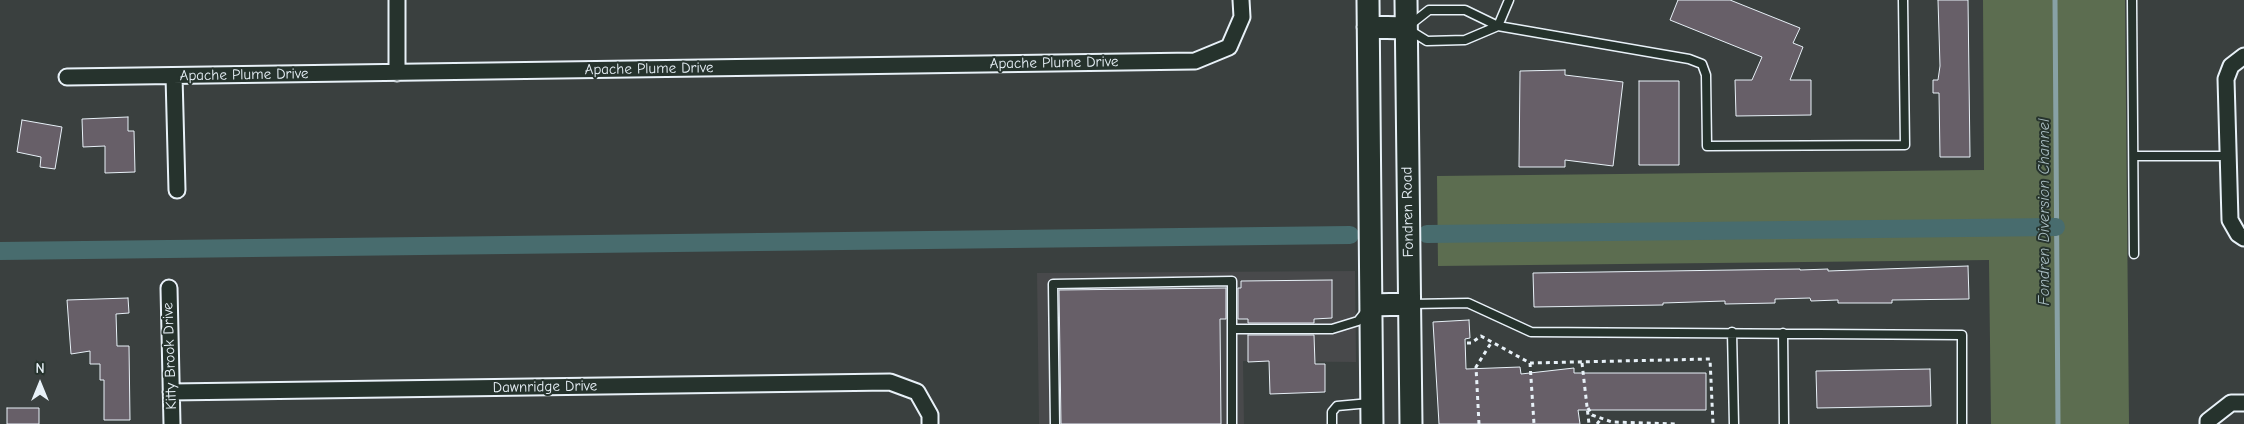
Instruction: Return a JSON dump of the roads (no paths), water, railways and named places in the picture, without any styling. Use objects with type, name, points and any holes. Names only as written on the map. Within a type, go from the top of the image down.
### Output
[{"type":"main road","points":[[1368,0],[1372,424]]},
{"type":"main road","name":"Fondren Road","points":[[1406,0],[1410,424]]},
{"type":"main road","points":[[1368,27],[1406,28]]},
{"type":"main road","points":[[1371,305],[1410,304]]},
{"type":"street","points":[[397,0],[397,73]]},
{"type":"street","name":"Apache Plume Drive","points":[[67,77],[1196,61],[1229,47],[1242,17],[1241,0]]},
{"type":"street","points":[[2244,56],[2231,66],[2226,79],[2230,220],[2238,234],[2244,238]]},
{"type":"street","points":[[174,76],[177,190]]},
{"type":"street","name":"Kitty Brook Drive","points":[[169,288],[172,424]]},
{"type":"street","name":"Dawnridge Drive","points":[[171,392],[890,382],[917,392],[930,415],[930,424]]},
{"type":"street","points":[[2208,424],[2208,421],[2237,403]]},
{"type":"lane","points":[[1509,0],[1498,26],[1465,40],[1427,41],[1406,28],[1429,10],[1465,10],[1498,26],[1688,59],[1702,64],[1706,75],[1708,146],[1905,144],[1903,0]]},
{"type":"lane","points":[[2132,0],[2134,254]]},
{"type":"lane","points":[[2134,156],[2227,156]]},
{"type":"lane","points":[[1055,424],[1053,284],[1232,282],[1232,424]]},
{"type":"lane","points":[[1410,304],[1468,303],[1531,332],[1962,335],[1962,424]]},
{"type":"lane","points":[[1232,329],[1332,329],[1358,321],[1371,305]]},
{"type":"lane","points":[[1732,332],[1734,424]]},
{"type":"lane","points":[[1783,333],[1784,424]]},
{"type":"lane","points":[[1332,424],[1332,412],[1337,406],[1372,402]]},
{"type":"waterway","name":"Fondren Diversion Channel","points":[[2055,0],[2058,424]]},
{"type":"waterway","points":[[1427,234],[2056,227]]},
{"type":"waterway","points":[[0,251],[1350,235]]}]
